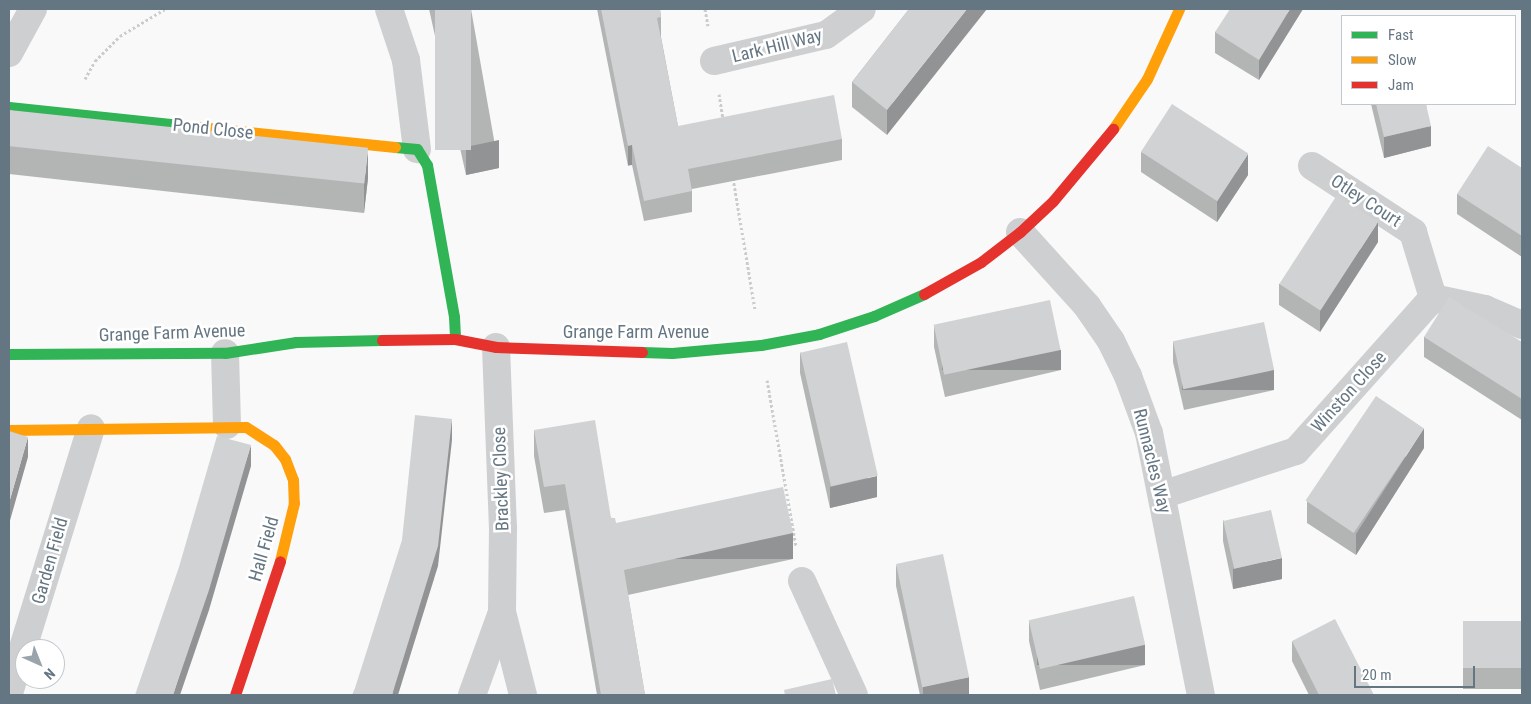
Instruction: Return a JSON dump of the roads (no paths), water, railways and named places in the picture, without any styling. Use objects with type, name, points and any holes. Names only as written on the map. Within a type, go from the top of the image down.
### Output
[{"type":"street","points":[[9,52],[33,9]]},
{"type":"street","points":[[389,9],[406,60],[417,150],[427,165],[454,317],[455,339]]},
{"type":"street","name":"Lark Hill Way","points":[[714,61],[826,35],[862,9]]},
{"type":"street","name":"Grange Farm Avenue","points":[[9,354],[225,353],[296,342],[455,339],[496,347],[672,353],[761,345],[819,334],[911,301],[981,262],[1020,232],[1053,201],[1103,144],[1147,79],[1179,9]]},
{"type":"street","name":"Pond Close","points":[[9,107],[417,150]]},
{"type":"street","name":"Otley Court","points":[[1312,166],[1413,232],[1434,298]]},
{"type":"street","name":"Runnacles Way","points":[[1020,232],[1065,279],[1112,341],[1149,432],[1201,695]]},
{"type":"street","points":[[1434,298],[1485,309],[1522,325]]},
{"type":"street","name":"Winston Close","points":[[1162,495],[1296,451],[1434,298]]},
{"type":"street","name":"Brackley Close","points":[[496,347],[503,528],[502,612],[524,695]]},
{"type":"street","points":[[9,430],[236,426],[225,353]]},
{"type":"street","name":"Hall Field","points":[[234,695],[288,535],[294,503],[293,480],[285,459],[274,445],[236,426]]},
{"type":"street","name":"Garden Field","points":[[9,693],[91,428]]},
{"type":"street","points":[[802,581],[854,695]]},
{"type":"street","name":"Brackley Close","points":[[472,695],[502,612]]}]
